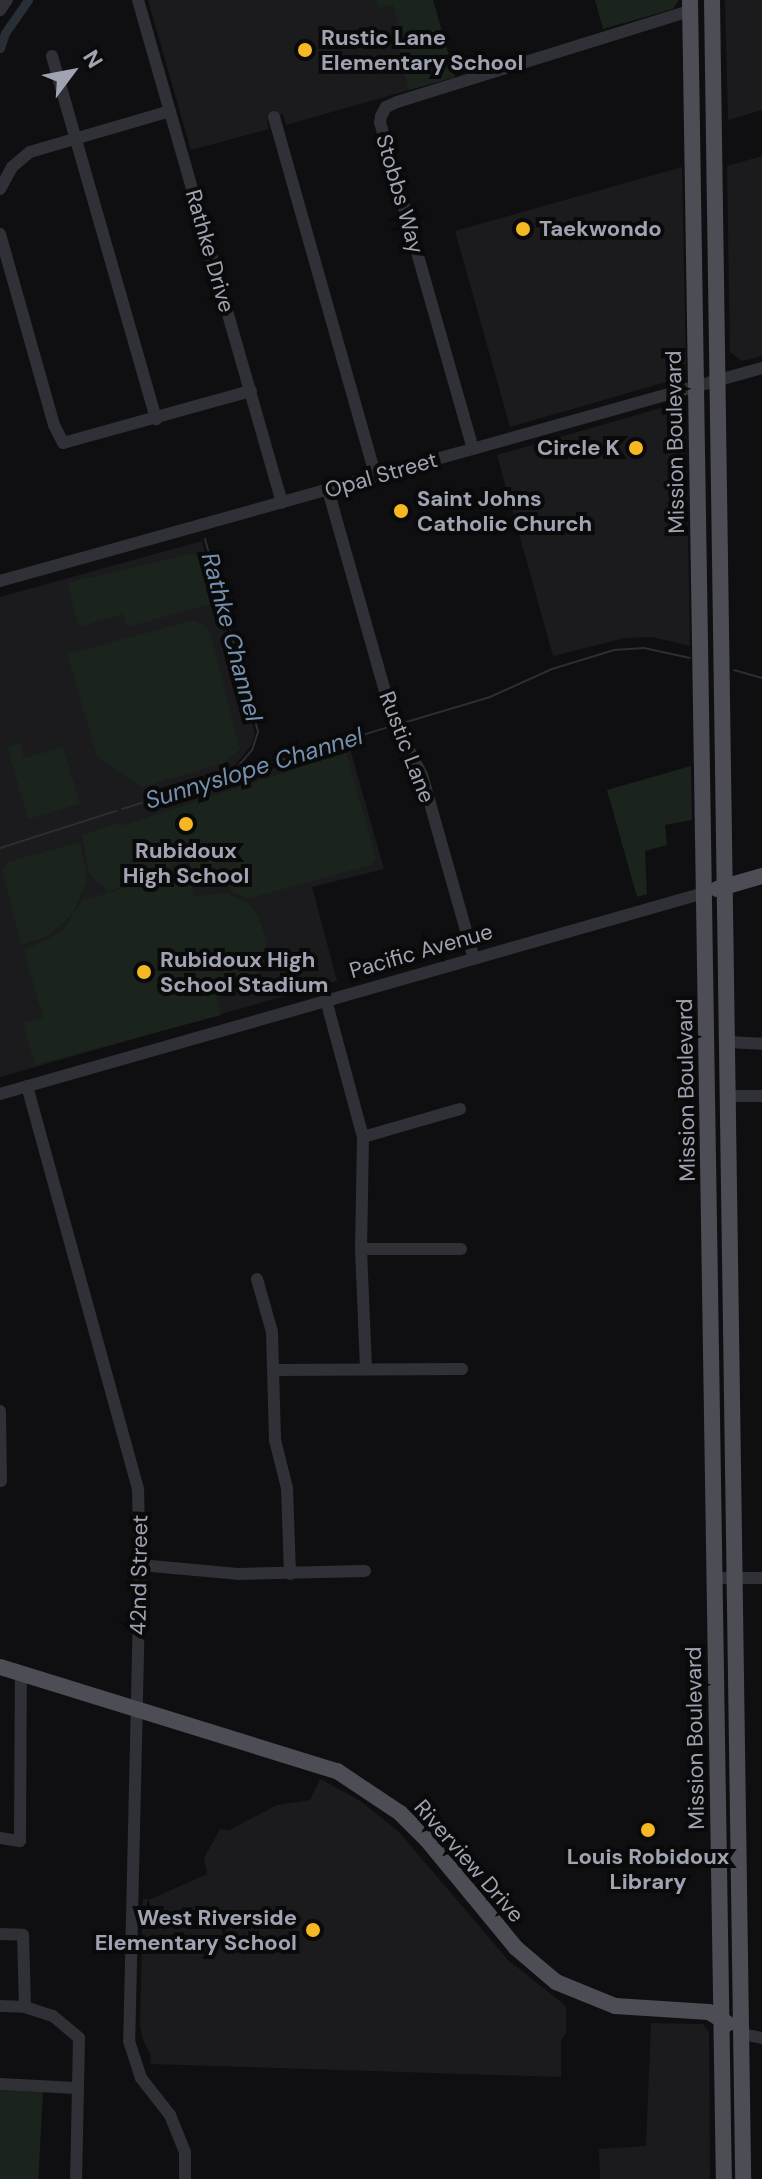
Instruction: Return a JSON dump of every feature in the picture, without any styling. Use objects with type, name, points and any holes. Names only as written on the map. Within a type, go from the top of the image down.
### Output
[{"type":"main road","name":"Mission Boulevard","points":[[712,0],[743,2179]]},
{"type":"main road","name":"Mission Boulevard","points":[[690,6],[724,2179]]},
{"type":"main road","name":"Pacific Avenue","points":[[704,893],[762,876]]},
{"type":"main road","name":"Riverview Drive","points":[[0,1667],[136,1712],[311,1760],[363,1785],[400,1813],[427,1840],[516,1948],[556,1982],[615,2006],[707,2012],[743,2034]]},
{"type":"street","points":[[0,10],[7,0]]},
{"type":"street","name":"Rathke Drive","points":[[138,0],[282,503]]},
{"type":"street","name":"Stobbs Way","points":[[473,449],[380,123],[381,116],[386,107],[397,102],[690,6]]},
{"type":"street","points":[[52,56],[156,419]]},
{"type":"street","points":[[0,189],[12,167],[30,152],[170,111]]},
{"type":"street","points":[[274,117],[376,477]]},
{"type":"street","points":[[0,234],[54,425],[63,443],[251,391]]},
{"type":"street","name":"Opal Street","points":[[0,581],[762,368]]},
{"type":"street","name":"Rustic Lane","points":[[328,490],[397,732],[422,775],[474,959]]},
{"type":"street","name":"Pacific Avenue","points":[[0,1094],[704,893]]},
{"type":"street","points":[[326,1000],[363,1137],[361,1249],[366,1368]]},
{"type":"street","points":[[727,1042],[762,1044]]},
{"type":"street","name":"42nd Street","points":[[27,1086],[138,1490],[140,1565],[129,2041],[141,2078],[170,2115],[185,2152],[185,2179]]},
{"type":"street","points":[[727,1096],[762,1096]]},
{"type":"street","points":[[363,1137],[460,1109]]},
{"type":"street","points":[[361,1249],[461,1249]]},
{"type":"street","points":[[257,1279],[272,1332],[275,1440],[287,1488],[290,1574]]},
{"type":"street","points":[[275,1370],[462,1369]]},
{"type":"street","points":[[0,1411],[1,1481]]},
{"type":"street","points":[[140,1565],[184,1567],[212,1573],[365,1571]]},
{"type":"street","points":[[716,1578],[762,1578]]},
{"type":"street","points":[[0,1838],[20,1841],[21,1674]]},
{"type":"street","points":[[0,1934],[23,1935],[25,2007]]},
{"type":"street","points":[[0,2006],[25,2007],[53,2016],[79,2038],[76,2179]]},
{"type":"street","name":"Riverview Drive","points":[[743,2034],[762,2038]]},
{"type":"street","points":[[0,2084],[77,2088]]},
{"type":"shaded area","name":"Rustic Lane Elementary School","points":[[148,0],[433,0],[455,77],[286,125],[283,114],[267,119],[269,129],[191,150]]},
{"type":"shaded area","points":[[376,0],[433,0],[455,77],[409,90],[397,44],[404,41],[393,5],[378,8]]},
{"type":"shaded area","points":[[595,0],[679,0],[673,9],[603,29]]},
{"type":"shaded area","points":[[725,0],[762,0],[762,110],[728,120]]},
{"type":"shaded area","points":[[762,156],[762,356],[742,361],[730,352],[727,166]]},
{"type":"shaded area","points":[[682,167],[686,370],[680,378],[510,427],[455,231]]},
{"type":"shaded area","points":[[661,408],[686,429],[690,646],[652,637],[625,638],[553,656],[497,455]]},
{"type":"shaded area","name":"Rubidoux High School","points":[[202,541],[255,733],[252,745],[231,770],[234,780],[349,745],[384,869],[312,887],[337,981],[0,1077],[0,597]]},
{"type":"shaded area","points":[[199,552],[210,604],[127,627],[123,614],[79,627],[67,583]]},
{"type":"shaded area","points":[[194,620],[209,629],[240,749],[222,764],[142,787],[97,756],[67,654]]},
{"type":"shaded area","points":[[20,743],[24,758],[63,747],[80,804],[28,819],[7,747]]},
{"type":"shaded area","points":[[346,752],[376,858],[371,865],[247,899],[231,891],[227,884],[205,889],[195,883],[189,862],[171,866],[172,872],[108,891],[89,874],[82,835],[117,823],[125,825]]},
{"type":"shaded area","points":[[691,766],[692,820],[665,825],[667,845],[645,851],[647,894],[637,897],[607,790]]},
{"type":"shaded area","points":[[80,842],[87,879],[73,914],[48,936],[21,945],[2,870],[7,862]]},
{"type":"shaded area","name":"Rubidoux High School Stadium","points":[[187,870],[195,896],[227,893],[247,902],[256,911],[267,941],[263,962],[254,977],[238,990],[217,998],[221,1015],[35,1065],[23,1023],[43,1017],[24,951],[62,931],[83,900]]},
{"type":"shaded area","name":"West Riverside Elementary School","points":[[320,1779],[359,1800],[399,1832],[508,1960],[566,2006],[566,2033],[561,2041],[561,2077],[150,2064],[151,2056],[142,2038],[140,2024],[143,1899],[151,1899],[207,1874],[204,1858],[220,1829],[229,1830],[277,1805],[310,1800]]},
{"type":"shaded area","points":[[651,2023],[703,2024],[709,2032],[710,2179],[600,2179],[599,2149],[646,2146]]},
{"type":"shaded area","points":[[0,2090],[43,2092],[38,2179],[0,2179]]},
{"type":"waterway","points":[[0,48],[5,33],[28,0]]},
{"type":"waterway","name":"Rathke Channel","points":[[205,539],[258,732],[252,750],[232,773]]},
{"type":"waterway","name":"Sunnyslope Channel","points":[[403,723],[490,697],[552,669],[614,650],[644,648],[690,658]]},
{"type":"waterway","name":"Sunnyslope Channel","points":[[734,670],[762,678]]},
{"type":"waterway","name":"Sunnyslope Channel","points":[[122,809],[386,728]]},
{"type":"waterway","name":"Sunnyslope Channel","points":[[0,848],[116,811]]},
{"type":"place","name":"Rustic Lane Elementary School","points":[[305,50]]},
{"type":"place","name":"Taekwondo","points":[[523,229]]},
{"type":"place","name":"Circle K","points":[[636,448]]},
{"type":"place","name":"Saint Johns Catholic Church","points":[[401,511]]},
{"type":"place","name":"Rubidoux High School","points":[[186,824]]},
{"type":"place","name":"Rubidoux High School Stadium","points":[[144,972]]},
{"type":"place","name":"Louis Robidoux Library","points":[[648,1830]]},
{"type":"place","name":"West Riverside Elementary School","points":[[313,1930]]}]
